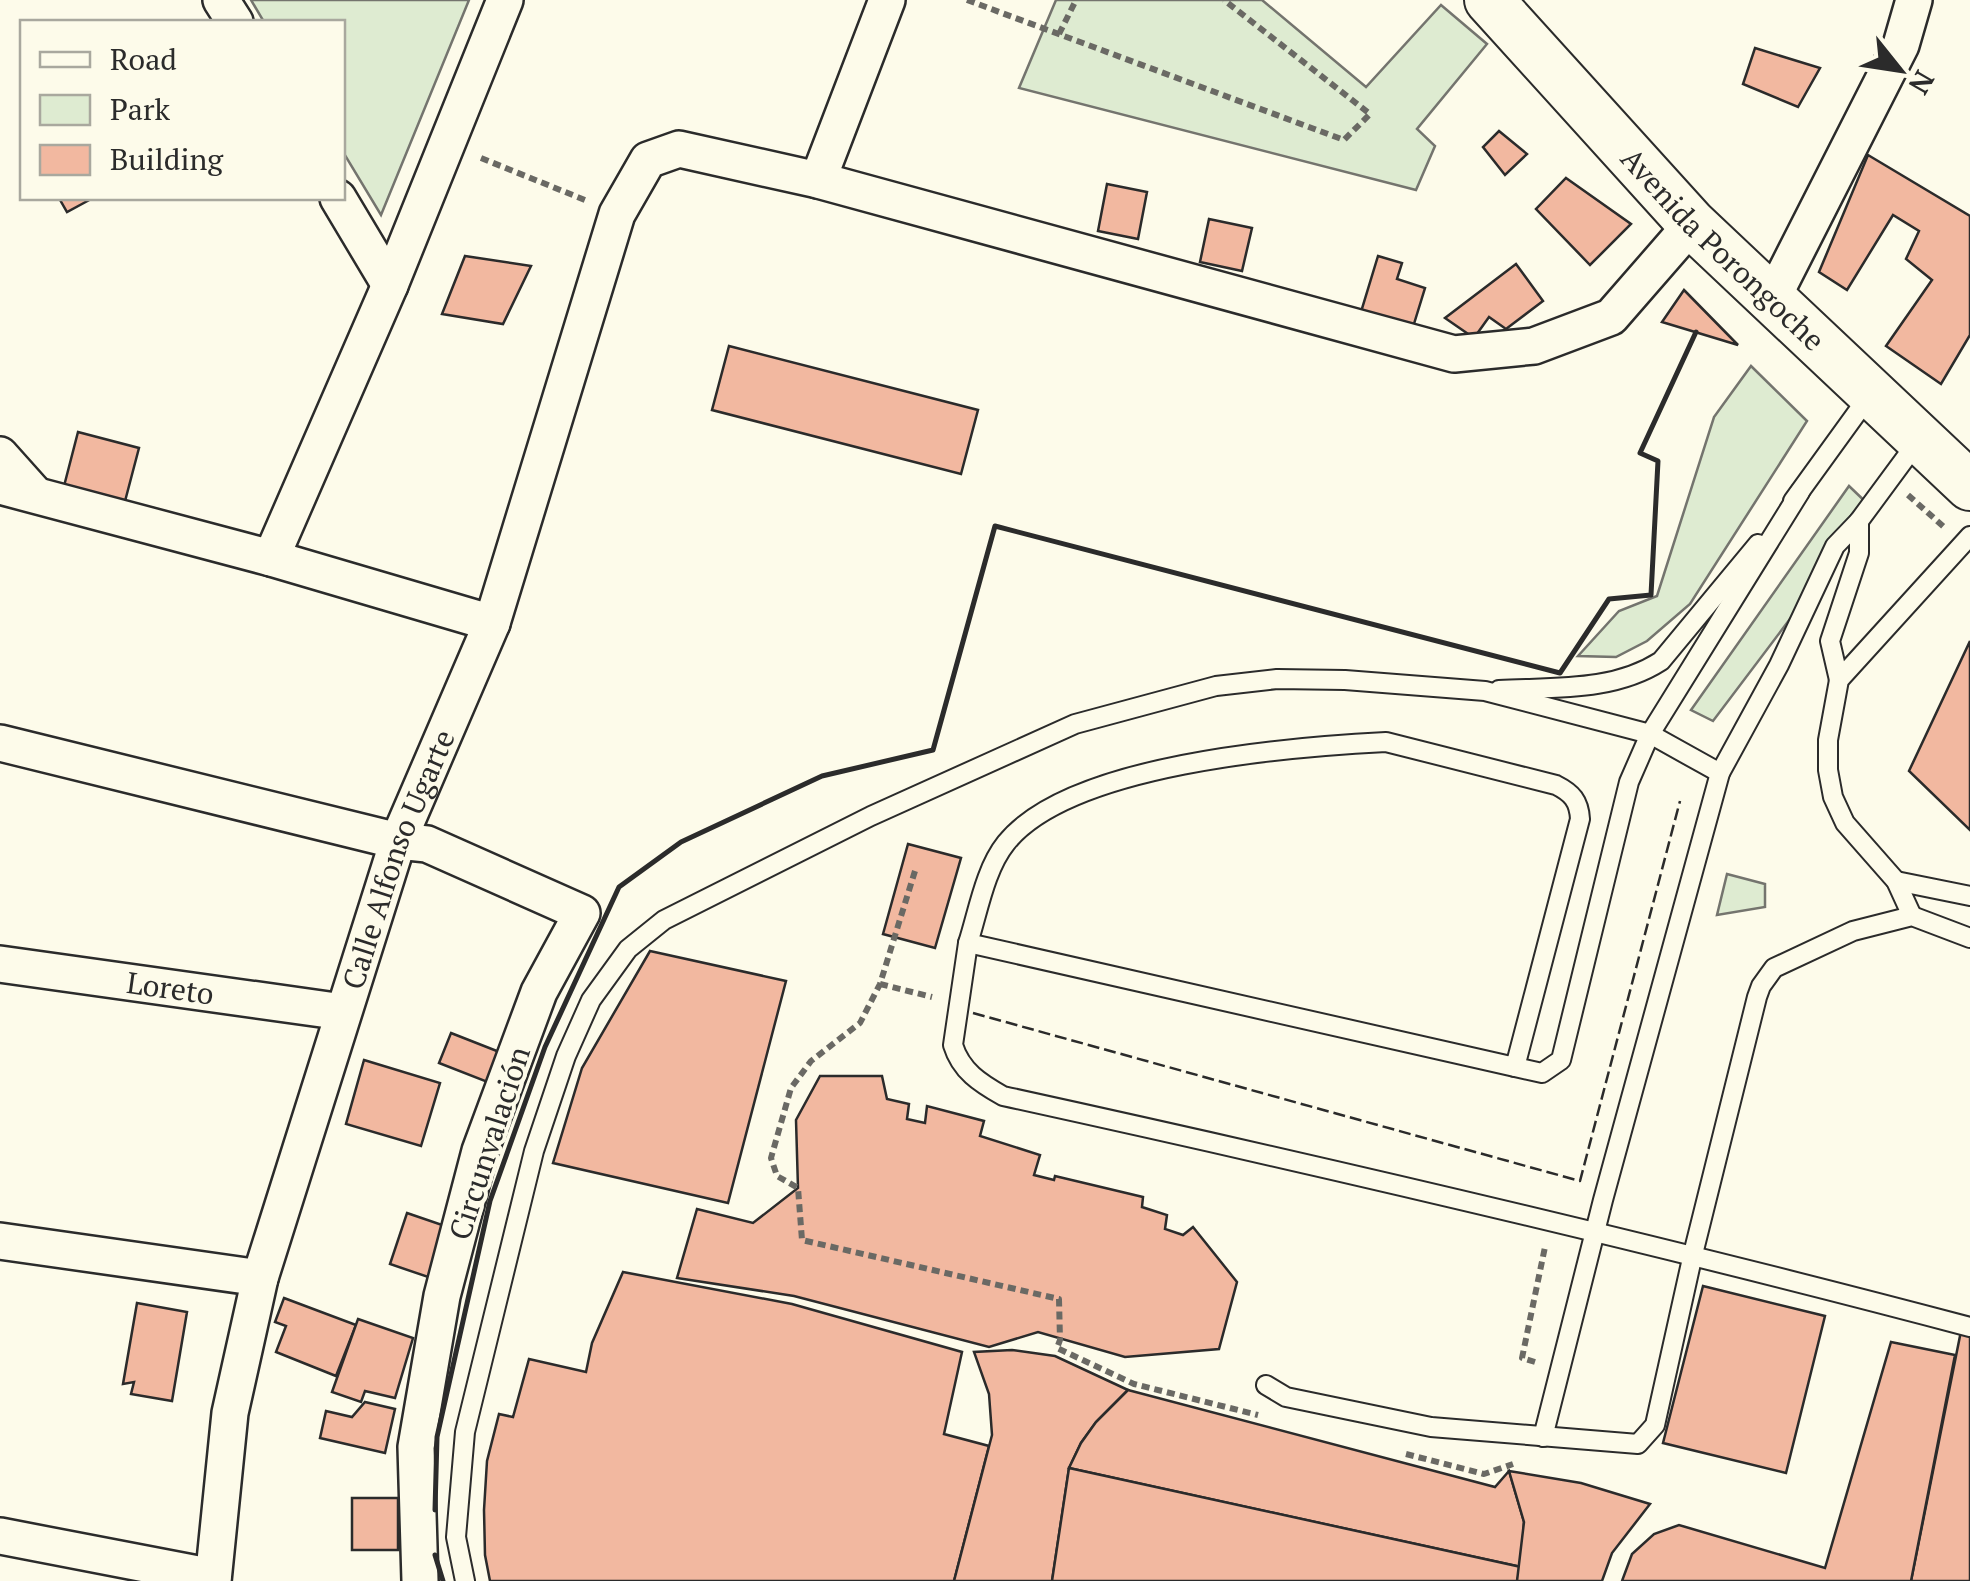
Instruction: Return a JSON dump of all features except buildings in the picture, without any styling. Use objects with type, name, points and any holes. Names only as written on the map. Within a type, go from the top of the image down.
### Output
[{"type":"main road","name":"Avenida Porongoche","points":[[1509,10],[1692,224],[1970,486]]},
{"type":"street","points":[[271,558],[390,285],[506,0]]},
{"type":"street","points":[[887,0],[818,180],[1454,354],[1534,346],[1611,317],[1692,224]]},
{"type":"street","points":[[1772,299],[1901,45],[1914,0]]},
{"type":"street","name":"Calle Alfonso Ugarte","points":[[213,1579],[230,1413],[260,1278],[398,840],[492,623],[617,214],[648,160],[679,148],[818,180]]},
{"type":"street","points":[[339,200],[390,285]]},
{"type":"street","points":[[0,455],[17,490],[271,558],[492,623]]},
{"type":"street","points":[[0,743],[398,840]]},
{"type":"street","name":"Circunvalación","points":[[398,840],[427,844],[582,913],[539,992],[480,1150],[442,1296],[416,1448],[420,1581]]},
{"type":"street","name":"Loreto","points":[[0,964],[343,1012]]},
{"type":"street","points":[[0,1241],[260,1278]]},
{"type":"street","points":[[0,1536],[213,1579]]},
{"type":"lane","points":[[968,944],[1542,1073],[1561,1060],[1629,782],[1650,734],[1800,492],[1872,391]]},
{"type":"lane","points":[[1543,1437],[1720,773],[1780,665],[1835,546],[1859,521],[1920,438]]},
{"type":"lane","points":[[465,1581],[456,1537],[465,1432],[534,1151],[566,1056],[591,1000],[628,949],[664,920],[930,791],[958,786],[1075,724],[1216,686],[1277,679],[1486,691],[1606,684],[1646,670],[1661,660],[1800,492]]},
{"type":"lane","points":[[1859,521],[1859,553],[1830,641],[1839,680],[1828,740],[1828,770],[1833,797],[1845,823],[1896,881],[1912,916]]},
{"type":"lane","points":[[1839,680],[1970,536]]},
{"type":"lane","points":[[1486,691],[1650,734],[1720,773]]},
{"type":"lane","points":[[1515,1067],[1580,808],[1575,797],[1556,785],[1386,742],[1250,753],[1124,778],[1027,822],[1006,842],[995,860],[968,944],[953,1028],[958,1060],[977,1082],[1003,1096],[1316,1164],[1596,1234],[1693,1254],[1970,1327]]},
{"type":"lane","points":[[930,791],[939,808]]},
{"type":"lane","points":[[1896,881],[1970,896]]},
{"type":"lane","points":[[1266,1384],[1286,1397],[1431,1427],[1638,1444],[1654,1425],[1757,997],[1766,976],[1784,961],[1853,931],[1912,916],[1970,938]]},
{"type":"path","points":[[967,0],[1344,140],[1370,114],[1224,0]]},
{"type":"path","points":[[1060,34],[1076,0]]},
{"type":"path","points":[[447,144],[617,214]]},
{"type":"path","points":[[915,870],[880,984],[860,1023],[811,1061],[791,1088],[771,1158],[777,1176],[798,1188],[802,1240],[1059,1300],[1057,1348],[1134,1384],[1260,1416]]},
{"type":"path","points":[[880,984],[958,1003]]},
{"type":"path","points":[[1546,1244],[1522,1358],[1560,1370]]},
{"type":"path","points":[[1389,1450],[1484,1474],[1508,1464],[1528,1466]]},
{"type":"green space","points":[[251,0],[469,0],[381,215],[345,155],[345,20],[263,20]]},
{"type":"green space","points":[[1056,0],[1262,0],[1366,87],[1441,5],[1487,44],[1417,129],[1435,146],[1416,190],[1019,88]]},
{"type":"green space","points":[[1751,366],[1807,421],[1690,604],[1647,641],[1616,657],[1578,656],[1619,611],[1657,596],[1714,417]]},
{"type":"green space","points":[[1849,486],[1873,509],[1713,721],[1691,710]]},
{"type":"green space","points":[[1727,874],[1765,884],[1765,907],[1717,915]]},
{"type":"fence","points":[[973,1013],[1580,1181],[1680,801]]},
{"type":"wall","points":[[435,1510],[437,1437],[490,1201],[545,1047],[619,887],[681,842],[822,776],[933,750],[995,526],[1560,673],[1609,599],[1651,595],[1658,461],[1640,453],[1696,332]]},
{"type":"wall","points":[[435,1555],[443,1581]]}]
